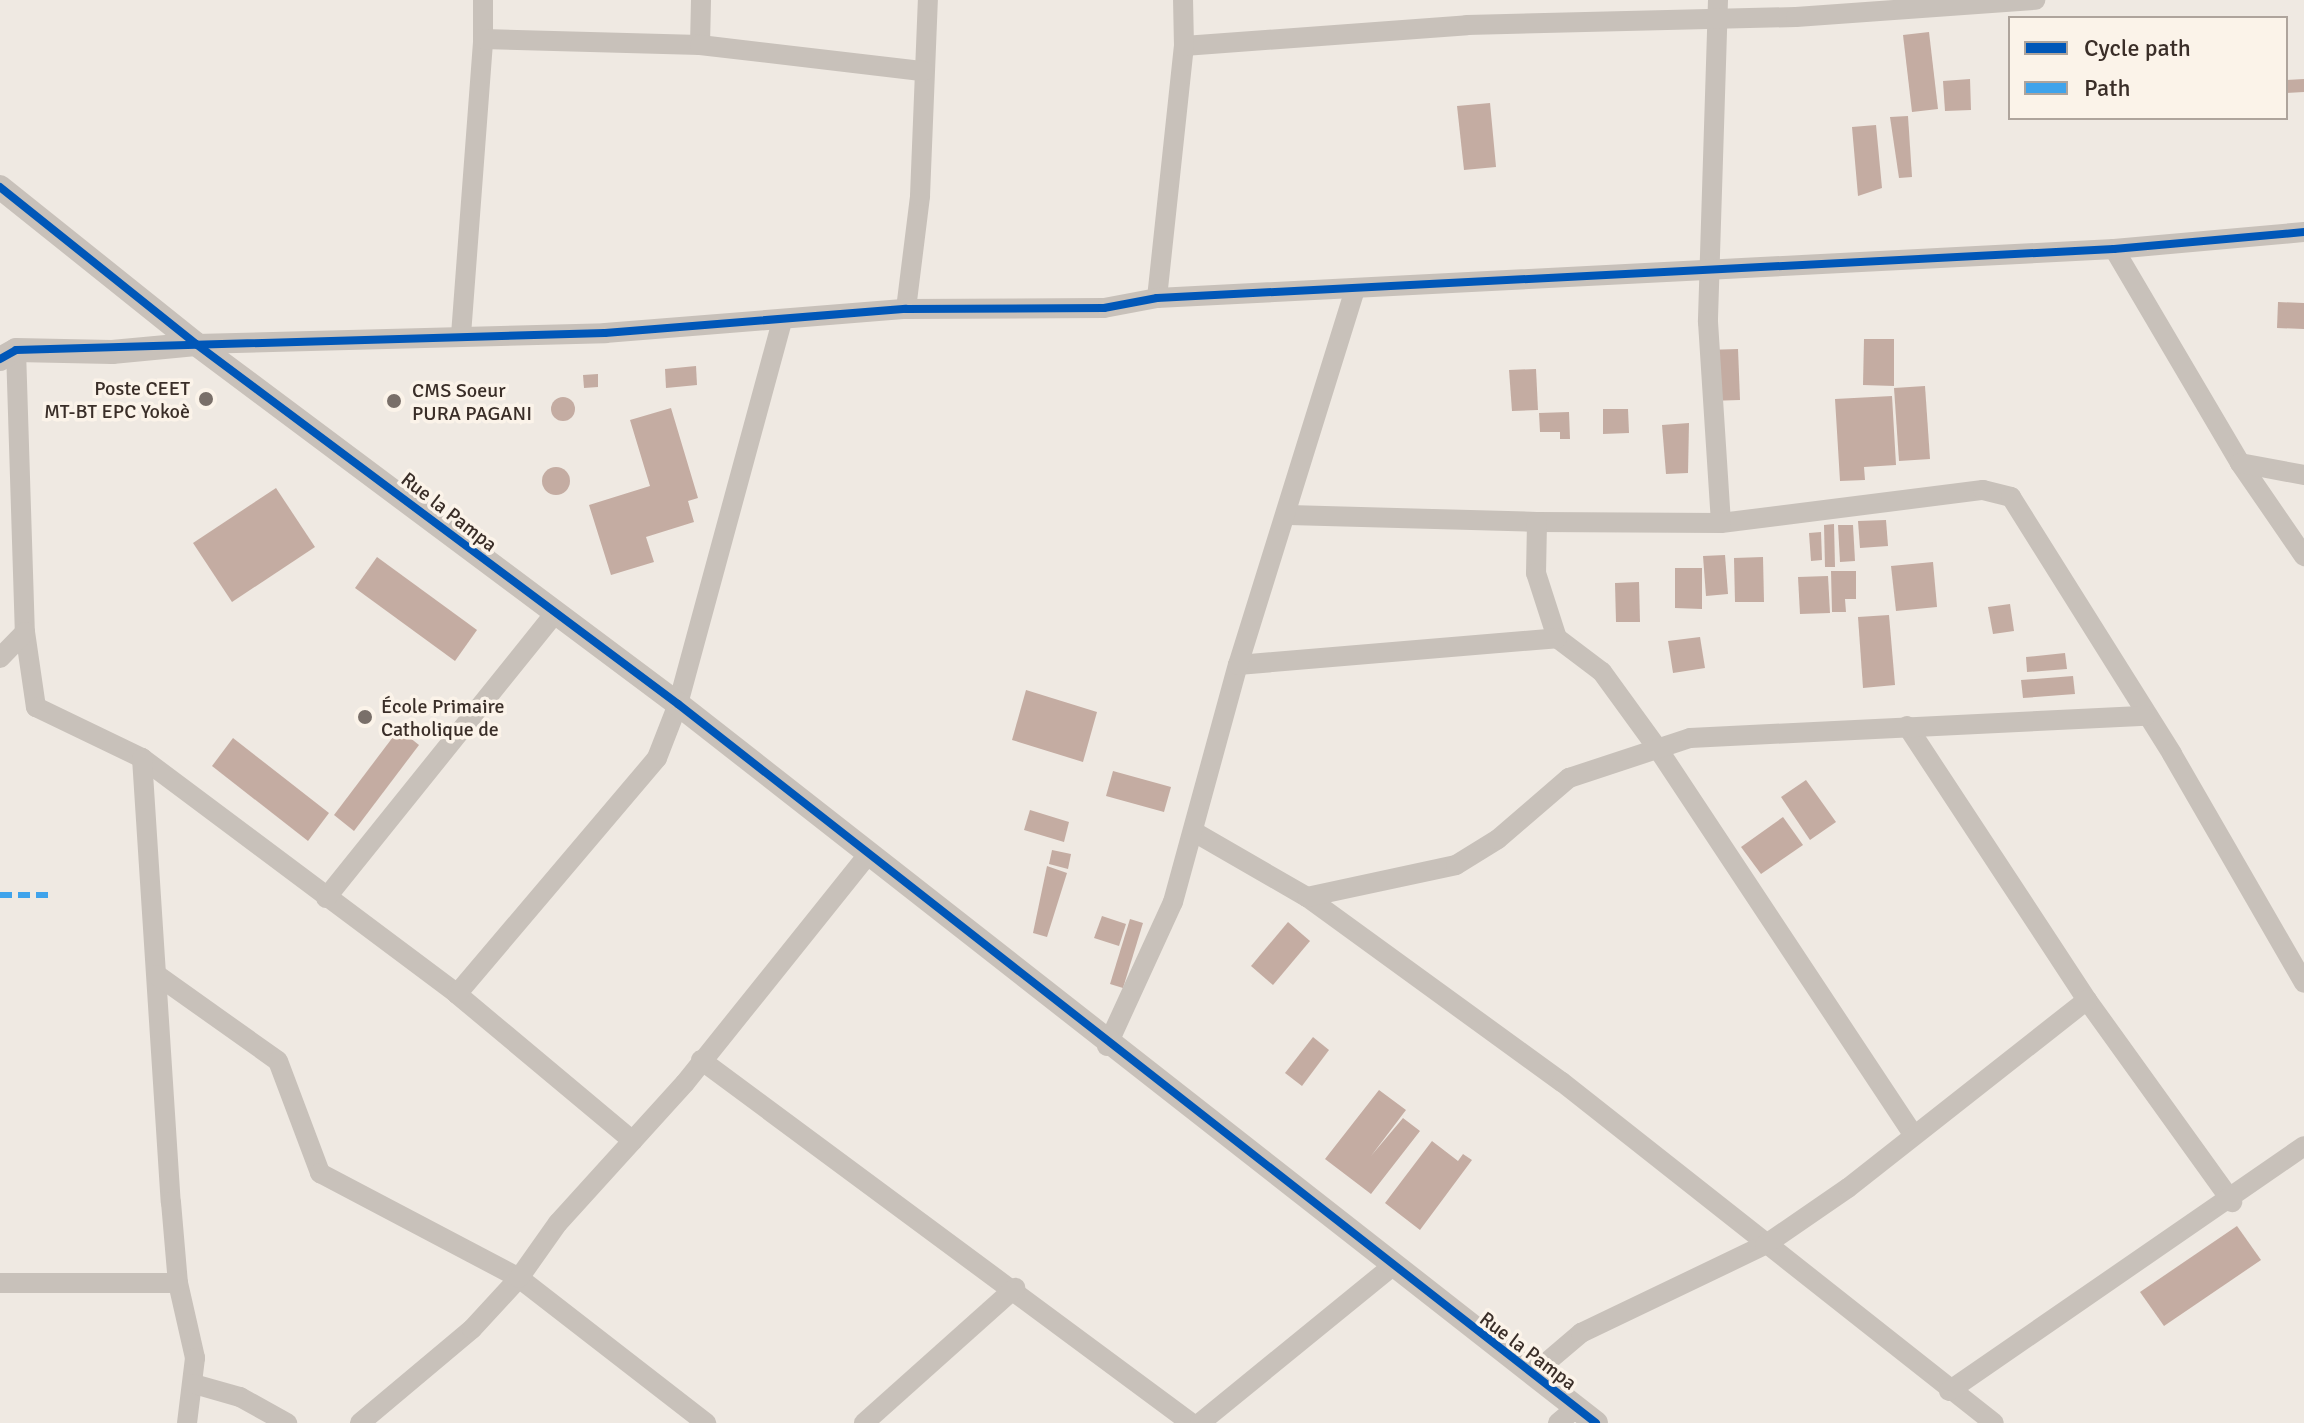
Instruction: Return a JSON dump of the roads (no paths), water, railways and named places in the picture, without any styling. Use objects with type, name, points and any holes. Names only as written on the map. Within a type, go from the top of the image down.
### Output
[{"type":"street","points":[[461,335],[483,39],[483,0]]},
{"type":"street","points":[[700,45],[701,0]]},
{"type":"street","points":[[906,309],[920,196],[928,0]]},
{"type":"street","points":[[1157,298],[1184,46],[1183,0]]},
{"type":"street","points":[[1184,46],[1718,9],[2035,0]]},
{"type":"street","points":[[1718,9],[1709,269],[1721,523]]},
{"type":"street","points":[[483,39],[700,45],[923,71]]},
{"type":"street","name":"Rue la Pampa","points":[[0,187],[196,344],[421,508],[553,616],[678,704],[865,858],[1390,1268],[1534,1373],[1577,1418]]},
{"type":"street","points":[[633,1141],[457,994],[142,758],[36,707],[25,632],[8,354],[112,352],[196,344],[782,321],[906,309],[1104,308],[1157,298],[2114,249],[2304,232]]},
{"type":"street","points":[[2114,249],[2240,463],[2304,556]]},
{"type":"street","points":[[1107,1046],[1151,962],[1196,833],[1238,665],[1289,515],[1355,289]]},
{"type":"street","points":[[457,994],[657,758],[678,704],[782,321]]},
{"type":"street","points":[[2240,463],[2304,475]]},
{"type":"street","points":[[1289,515],[1537,522],[1721,523],[1983,490],[2011,497],[2304,983]]},
{"type":"street","points":[[1537,522],[1536,573],[1557,638],[1602,672],[1658,749],[1912,1133]]},
{"type":"street","points":[[326,898],[553,616]]},
{"type":"street","points":[[0,658],[25,632]]},
{"type":"street","points":[[1238,665],[1557,638]]},
{"type":"street","points":[[1307,897],[1456,865],[1498,839],[1569,778],[1690,738],[2145,716]]},
{"type":"street","points":[[1907,726],[2087,1000],[2232,1202]]},
{"type":"street","points":[[142,758],[178,1283],[195,1358],[187,1423]]},
{"type":"street","points":[[1196,833],[1307,897],[1562,1082],[1949,1391],[1994,1423]]},
{"type":"street","points":[[360,1423],[472,1329],[519,1278],[558,1223],[633,1141],[865,858]]},
{"type":"street","points":[[157,975],[278,1061],[320,1173],[519,1278],[706,1423]]},
{"type":"street","points":[[1534,1373],[1581,1333],[1765,1245],[2087,1000]]},
{"type":"street","points":[[701,1060],[1015,1288],[1191,1423]]},
{"type":"street","points":[[1949,1391],[2232,1202],[2304,1146]]},
{"type":"street","points":[[1200,1423],[1390,1268]]},
{"type":"street","points":[[0,1283],[178,1283]]},
{"type":"street","points":[[864,1423],[1015,1288]]},
{"type":"street","points":[[194,1384],[240,1397],[287,1423]]},
{"type":"place","name":"Poste CEET MT-BT EPC Yokoè","points":[[206,399]]},
{"type":"place","name":"CMS Soeur PURA PAGANI","points":[[394,401]]},
{"type":"place","name":"École Primaire Catholique de","points":[[365,717]]}]
